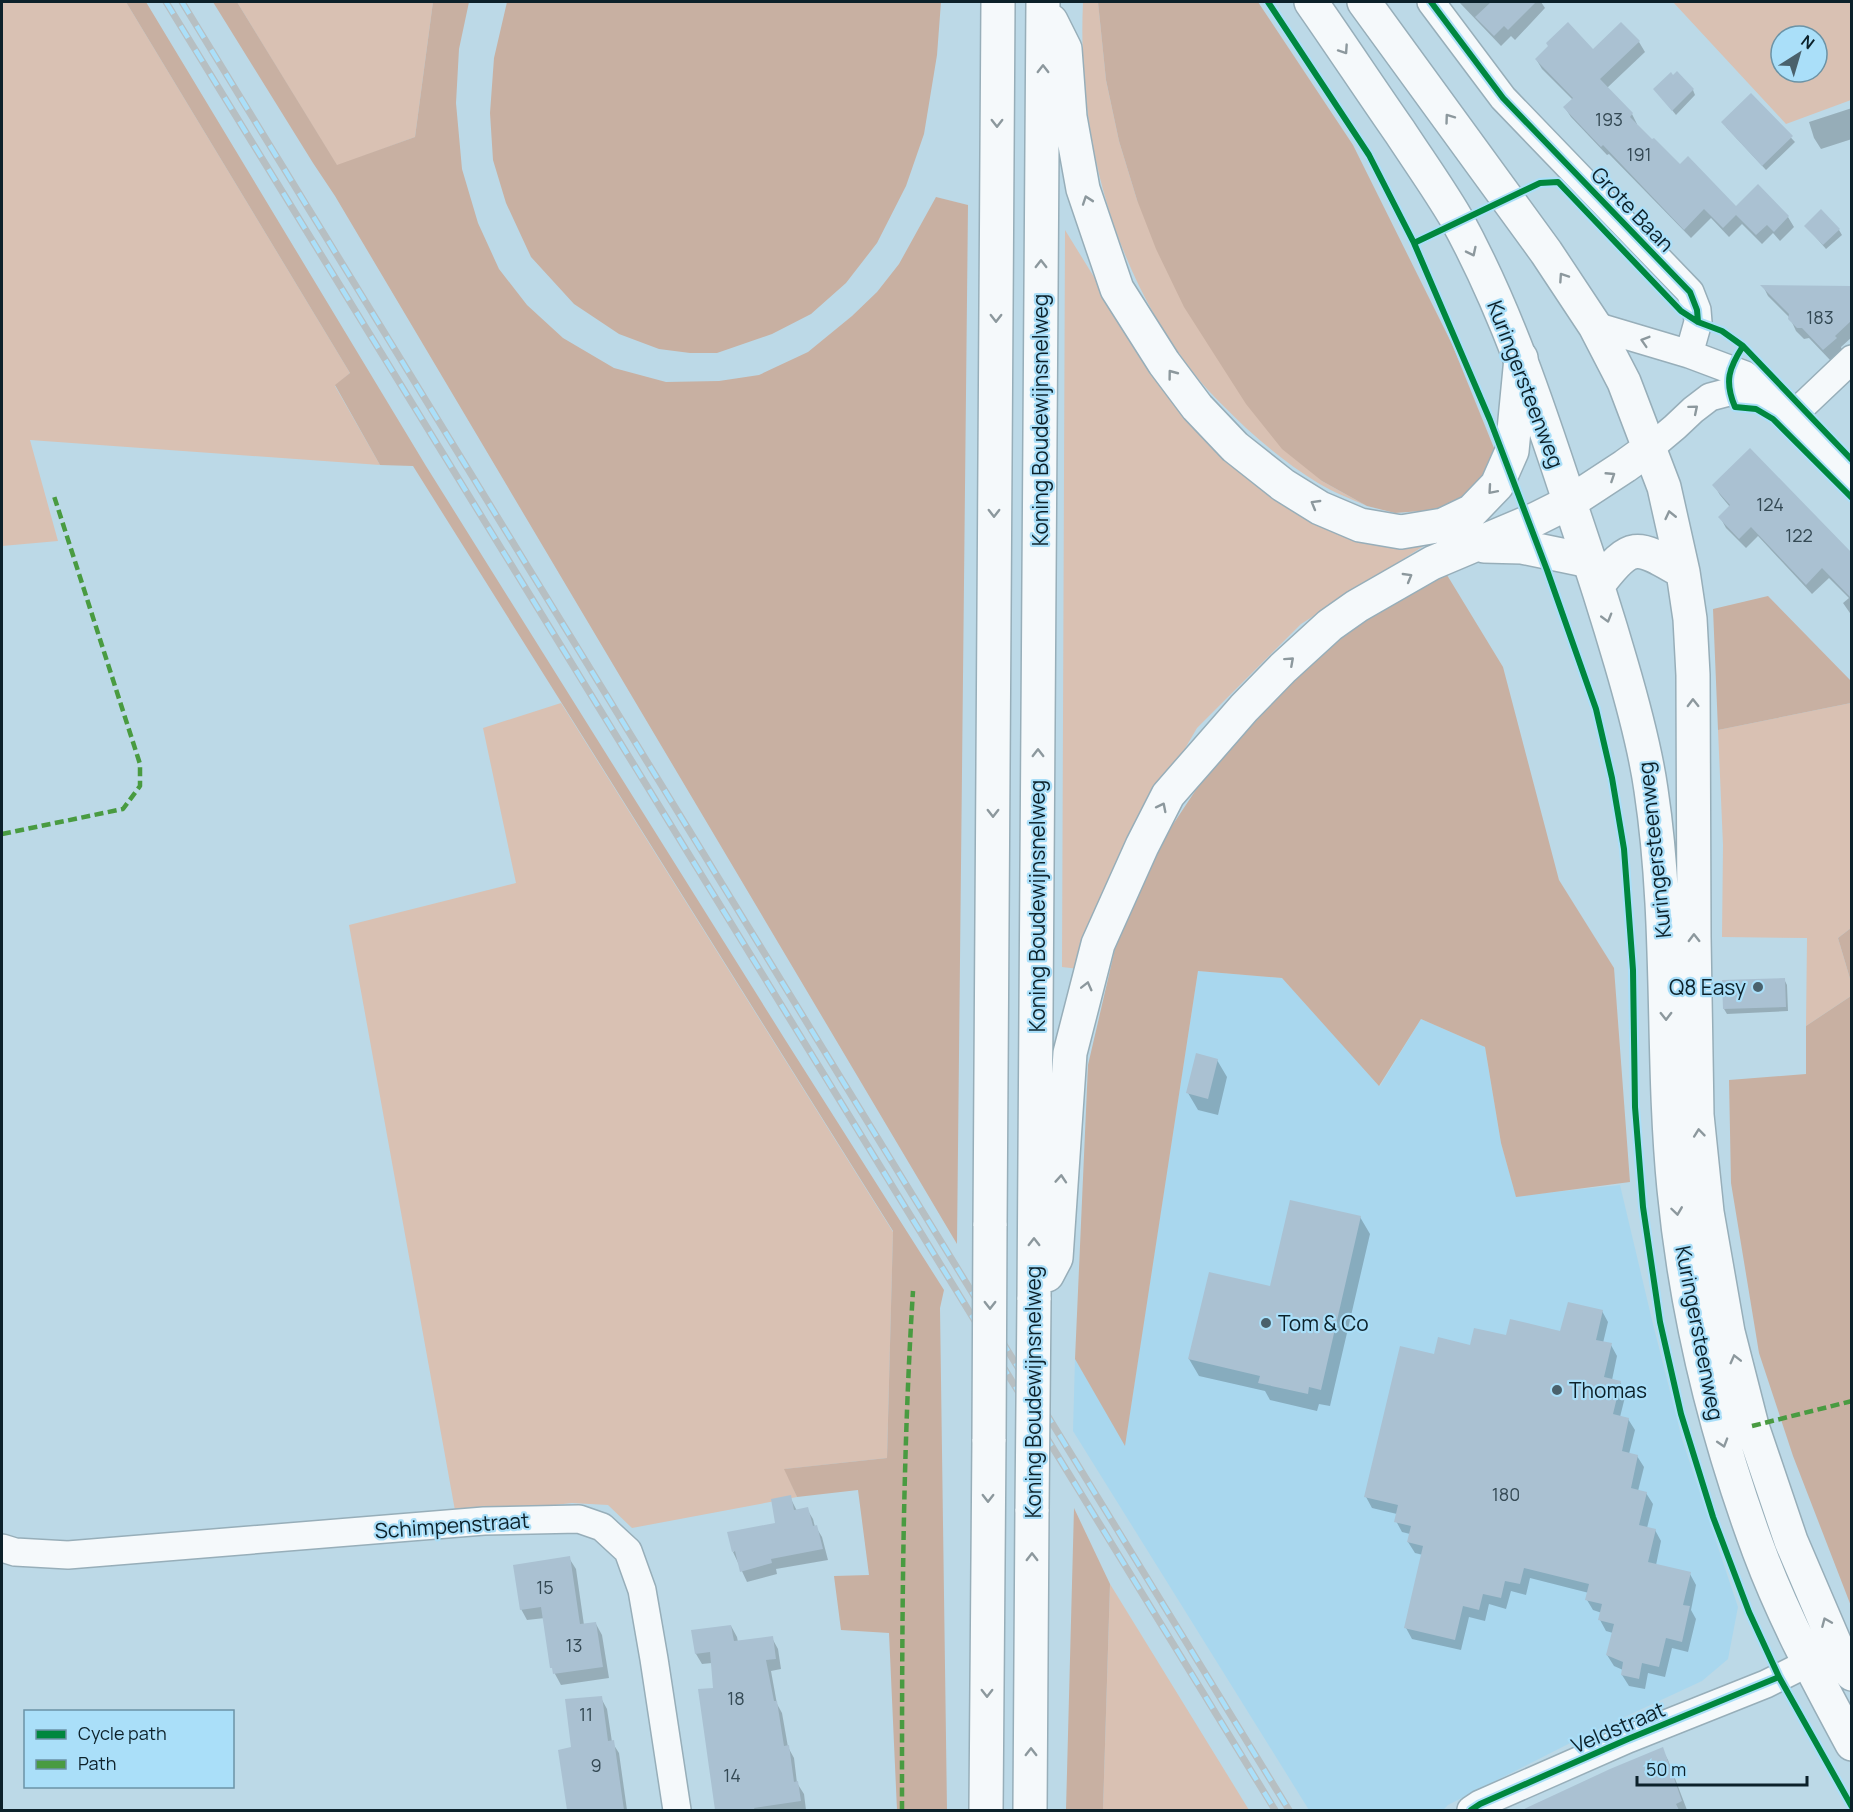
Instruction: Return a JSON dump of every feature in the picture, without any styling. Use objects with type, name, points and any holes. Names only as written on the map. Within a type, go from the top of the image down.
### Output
[{"type":"main road","name":"Koning Boudewijnsnelweg","points":[[986,1810],[998,2]]},
{"type":"main road","name":"Kuringersteenweg","points":[[1311,2],[1456,219],[1500,308],[1521,358],[1594,573],[1634,709],[1651,788],[1662,884],[1668,1092],[1674,1190],[1700,1353],[1722,1440],[1760,1552],[1808,1663],[1851,1744]]},
{"type":"main road","name":"Kuringersteenweg","points":[[1364,2],[1546,252],[1595,326],[1624,382],[1664,487],[1683,572],[1690,619],[1693,675],[1697,1115],[1707,1212],[1728,1332],[1752,1426],[1791,1541],[1836,1646],[1851,1674]]},
{"type":"main road","name":"Koning Boudewijnsnelweg","points":[[1030,1810],[1043,4]]},
{"type":"main road","points":[[1043,4],[1065,49],[1070,117],[1083,189],[1117,289],[1164,363],[1197,407],[1235,447],[1283,485],[1320,508],[1360,525],[1401,532],[1443,525],[1472,511],[1497,485],[1512,451],[1521,358]]},
{"type":"main road","points":[[1034,1300],[1056,1258],[1070,1053],[1098,944],[1142,846],[1168,795],[1244,708],[1330,625],[1357,606],[1432,563],[1536,519],[1570,502],[1650,448]]},
{"type":"main road","points":[[1473,546],[1522,547],[1594,573],[1636,550],[1652,553],[1683,572]]},
{"type":"street","name":"Grote Baan","points":[[1431,2],[1503,98],[1690,292],[1698,310],[1698,322],[1689,354]]},
{"type":"street","points":[[1595,326],[1689,354],[1745,375],[1766,389],[1781,408],[1851,480]]},
{"type":"street","points":[[1781,408],[1851,359]]},
{"type":"street","points":[[1650,448],[1710,397],[1729,392],[1781,408]]},
{"type":"street","name":"Schimpenstraat","points":[[2,1548],[15,1552],[68,1555],[484,1521],[579,1519],[602,1527],[628,1551],[642,1590],[677,1810]]},
{"type":"street","name":"Veldstraat","points":[[1471,1810],[1628,1739],[1766,1684],[1808,1663]]},
{"type":"shaded area","points":[[2,2],[126,2],[350,373],[335,386],[380,465],[30,440],[58,541],[2,546]]},
{"type":"shaded area","points":[[126,2],[146,2],[426,466],[944,1290],[940,1308],[947,1810],[897,1810],[889,1633],[841,1630],[834,1576],[869,1575],[858,1490],[797,1497],[784,1469],[887,1458],[893,1231],[413,466],[380,465],[335,385],[350,373]]},
{"type":"shaded area","points":[[213,2],[237,2],[337,165],[415,137],[433,2],[469,2],[459,49],[456,103],[462,169],[478,223],[499,269],[527,305],[563,338],[614,368],[666,382],[719,381],[759,375],[808,352],[877,292],[899,264],[936,197],[968,205],[957,1244],[335,196]]},
{"type":"shaded area","points":[[237,2],[433,2],[415,137],[337,166]]},
{"type":"shaded area","points":[[507,2],[941,2],[937,55],[924,134],[906,186],[877,243],[846,283],[811,314],[772,334],[717,353],[690,353],[659,349],[619,334],[574,304],[531,257],[506,203],[493,160],[490,113],[494,58]]},
{"type":"shaded area","points":[[1083,2],[1098,2],[1106,80],[1119,141],[1137,200],[1322,481],[1367,506],[1308,477],[1246,428],[1196,376],[1167,335],[1142,292],[1122,246],[1106,199],[1094,151],[1086,101]]},
{"type":"shaded area","points":[[1098,2],[1258,2],[1353,145],[1452,344],[1498,458],[1471,495],[1434,510],[1395,513],[1367,506],[1322,481],[1282,449],[1246,404],[1184,307],[1156,249],[1137,200],[1119,141],[1106,80]]},
{"type":"shaded area","points":[[1673,2],[1851,2],[1851,100],[1786,124]]},
{"type":"shaded area","points":[[1065,230],[1149,366],[1236,466],[1296,513],[1362,542],[1430,542],[1301,624],[1197,728],[1130,843],[1079,969],[1062,967]]},
{"type":"shaded area","points":[[1447,575],[1503,667],[1559,880],[1614,968],[1630,1182],[1516,1197],[1501,1143],[1485,1047],[1421,1019],[1379,1086],[1282,978],[1198,971],[1125,1446],[1075,1359],[1088,1065],[1118,936],[1160,844],[1213,764],[1317,653],[1368,614]]},
{"type":"shaded area","points":[[1768,596],[1851,681],[1851,703],[1718,730],[1713,609]]},
{"type":"shaded area","points":[[561,703],[893,1232],[887,1458],[785,1469],[797,1497],[632,1528],[608,1505],[572,1503],[456,1516],[349,925],[516,883],[483,728]]},
{"type":"shaded area","points":[[1851,703],[1851,928],[1838,938],[1851,982],[1851,996],[1806,1026],[1807,938],[1722,937],[1723,845],[1718,730]]},
{"type":"shaded area","points":[[1851,928],[1851,982],[1838,938]]},
{"type":"shaded area","points":[[1198,971],[1282,978],[1380,1086],[1421,1019],[1485,1047],[1501,1143],[1516,1196],[1620,1185],[1682,1439],[1738,1607],[1728,1659],[1702,1681],[1588,1734],[1448,1805],[1443,1810],[1309,1810],[1073,1431],[1075,1359],[1125,1444]]},
{"type":"shaded area","points":[[1851,996],[1851,1606],[1793,1456],[1759,1353],[1731,1183],[1729,1080],[1806,1074],[1806,1026]]},
{"type":"shaded area","points":[[1074,1508],[1110,1584],[1103,1810],[1066,1810]]},
{"type":"shaded area","points":[[1110,1584],[1249,1810],[1103,1810]]},
{"type":"building","points":[[1491,2],[1536,2],[1508,30],[1504,26],[1494,36],[1475,17]]},
{"type":"building","points":[[1568,22],[1593,49],[1621,22],[1640,41],[1600,79],[1633,113],[1630,117],[1652,139],[1654,138],[1680,164],[1688,156],[1736,206],[1758,184],[1789,216],[1774,232],[1767,225],[1756,235],[1736,215],[1723,228],[1704,209],[1684,230],[1603,145],[1601,147],[1563,107],[1573,98],[1535,59],[1548,46],[1546,43]]},
{"type":"building","points":[[1677,71],[1694,89],[1672,111],[1653,89],[1671,72],[1673,75]]},
{"type":"building","points":[[1751,93],[1793,136],[1762,166],[1721,122]]},
{"type":"building","points":[[1821,209],[1840,229],[1823,245],[1804,226]]},
{"type":"building","points":[[1760,285],[1851,286],[1851,321],[1823,350],[1802,328],[1797,328],[1788,319],[1789,314]]},
{"type":"building","points":[[1750,448],[1851,552],[1851,598],[1822,568],[1806,585],[1751,527],[1739,539],[1718,517],[1730,505],[1712,485]]},
{"type":"building","points":[[1785,978],[1786,1007],[1723,1009],[1722,980]]},
{"type":"building","points":[[1196,1053],[1218,1059],[1208,1099],[1186,1093]]},
{"type":"building","name":"Tom & Co","points":[[1290,1200],[1361,1216],[1321,1390],[1309,1387],[1308,1394],[1258,1383],[1260,1376],[1188,1359],[1209,1272],[1270,1286]]},
{"type":"building","points":[[1568,1302],[1603,1310],[1596,1340],[1612,1343],[1604,1377],[1621,1381],[1613,1414],[1629,1418],[1622,1451],[1638,1455],[1631,1488],[1647,1492],[1639,1525],[1656,1529],[1648,1562],[1691,1572],[1683,1605],[1690,1606],[1682,1642],[1666,1638],[1659,1667],[1642,1663],[1639,1679],[1621,1675],[1623,1662],[1606,1655],[1614,1624],[1598,1620],[1602,1604],[1585,1600],[1589,1584],[1524,1568],[1520,1584],[1505,1581],[1501,1598],[1483,1594],[1479,1610],[1463,1606],[1455,1640],[1404,1628],[1423,1546],[1407,1542],[1411,1526],[1394,1522],[1398,1505],[1364,1497],[1400,1346],[1434,1354],[1438,1337],[1470,1345],[1474,1328],[1506,1335],[1510,1319],[1560,1331]]},
{"type":"building","points":[[791,1495],[794,1510],[808,1507],[813,1526],[817,1525],[823,1549],[771,1559],[772,1563],[740,1572],[727,1532],[775,1523],[771,1499]]},
{"type":"building","points":[[570,1556],[580,1624],[596,1622],[603,1667],[553,1674],[550,1668],[541,1607],[520,1610],[513,1565]]},
{"type":"building","points":[[731,1625],[734,1641],[773,1636],[776,1659],[766,1660],[774,1701],[777,1701],[784,1746],[789,1745],[794,1782],[798,1781],[801,1801],[754,1808],[755,1810],[715,1810],[698,1689],[713,1688],[710,1652],[695,1654],[691,1630]]},
{"type":"building","points":[[602,1696],[608,1741],[614,1740],[624,1810],[567,1810],[558,1750],[571,1747],[565,1699]]},
{"type":"building","points":[[1663,1747],[1682,1801],[1676,1804],[1679,1810],[1522,1810],[1610,1769]]},
{"type":"railway","points":[[166,2],[1275,1810]]},
{"type":"railway","points":[[182,2],[1289,1810]]},
{"type":"marked path","points":[[2,834],[123,809],[140,786],[140,764],[54,496]]},
{"type":"marked path","points":[[902,1810],[905,1486],[913,1291]]},
{"type":"marked path","points":[[1752,1426],[1852,1401]]},
{"type":"cycle path","points":[[1268,2],[1369,155],[1414,243],[1490,420],[1547,570],[1596,709],[1612,778],[1624,849],[1633,970],[1635,1107],[1643,1207],[1660,1322],[1681,1414],[1713,1517],[1749,1612],[1779,1677],[1852,1807]]},
{"type":"cycle path","points":[[1431,2],[1503,98],[1690,292],[1697,310],[1698,322]]},
{"type":"cycle path","points":[[1414,243],[1540,183],[1558,182],[1681,311],[1698,322],[1722,331],[1743,346],[1852,460]]},
{"type":"cycle path","points":[[1743,346],[1731,368],[1729,382],[1735,407],[1756,409],[1773,419],[1852,498]]},
{"type":"cycle path","points":[[1471,1810],[1628,1739],[1779,1677]]},
{"type":"place","name":"Q8 Easy","points":[[1758,987]]},
{"type":"place","name":"Tom & Co","points":[[1266,1323]]},
{"type":"place","name":"Thomas","points":[[1557,1390]]}]
